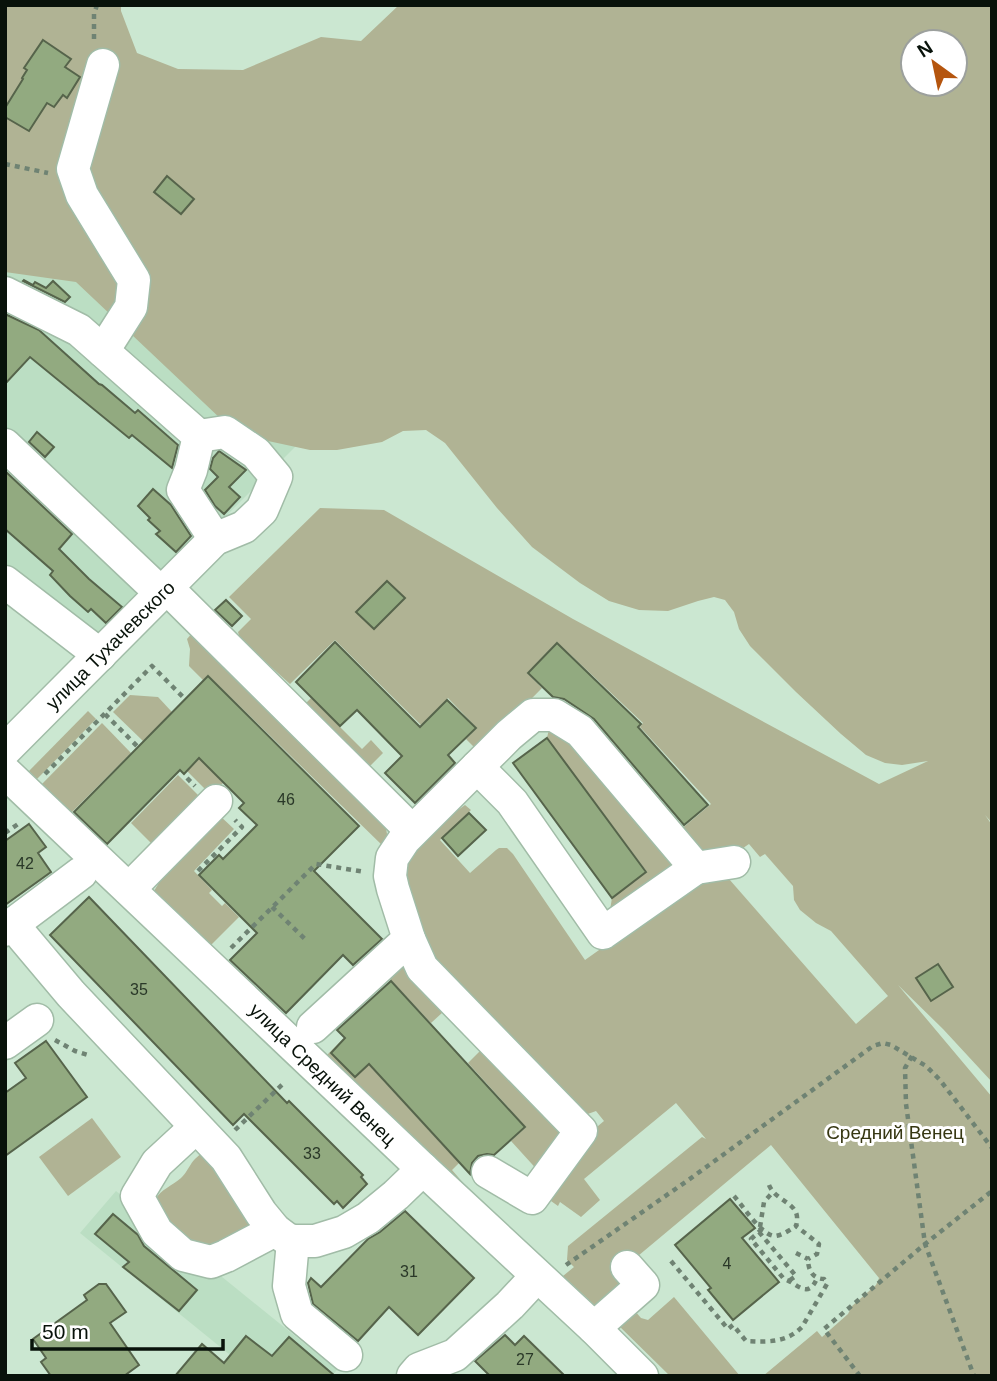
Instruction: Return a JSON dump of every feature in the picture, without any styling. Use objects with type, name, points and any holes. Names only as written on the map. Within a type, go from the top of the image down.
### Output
[{"type":"street","points":[[103,65],[73,169],[82,195],[134,280],[131,307],[103,351]]},
{"type":"street","points":[[5,293],[79,330],[199,436]]},
{"type":"street","points":[[225,432],[256,453],[276,477],[262,510],[244,527],[215,539],[183,490],[199,436],[225,432]]},
{"type":"street","points":[[5,445],[164,590],[412,831]]},
{"type":"street","name":"улица Тухачевского","points":[[5,750],[215,539]]},
{"type":"street","points":[[5,582],[100,655]]},
{"type":"street","points":[[488,1172],[531,1198],[581,1131],[422,968],[409,939],[390,876],[393,858],[404,840],[477,766],[533,715],[554,715],[580,732],[696,868]]},
{"type":"street","points":[[477,766],[512,802],[603,933],[696,868],[734,862]]},
{"type":"street","name":"улица Средний Венец","points":[[16,782],[642,1376]]},
{"type":"street","points":[[129,889],[145,856],[216,801]]},
{"type":"street","points":[[81,873],[14,934],[226,1158],[261,1213],[284,1236],[289,1286],[297,1314],[346,1355]]},
{"type":"street","points":[[313,1027],[409,939]]},
{"type":"street","points":[[206,1137],[157,1163],[137,1196],[157,1232],[183,1255],[211,1262],[284,1236],[315,1241],[344,1231],[368,1218],[423,1169]]},
{"type":"street","points":[[594,1328],[643,1285],[627,1266]]},
{"type":"street","points":[[413,1376],[419,1369],[455,1355],[540,1278]]},
{"type":"path","points":[[5,164],[76,179]]},
{"type":"path","points":[[16,782],[105,714],[152,666],[185,699]]},
{"type":"path","points":[[105,714],[137,746]]},
{"type":"path","points":[[224,954],[316,864],[390,876]]},
{"type":"path","points":[[272,907],[307,941]]},
{"type":"path","points":[[24,1030],[93,1056],[126,1053]]},
{"type":"path","points":[[540,1278],[687,1181],[873,1046],[883,1043],[912,1056],[926,1066],[940,1080],[992,1148]]},
{"type":"path","points":[[912,1056],[905,1068],[906,1104],[925,1244],[974,1376]]},
{"type":"path","points":[[206,1137],[285,1082]]},
{"type":"path","points":[[760,1230],[776,1236],[782,1234],[796,1226],[798,1217],[795,1209],[772,1193],[769,1185]]},
{"type":"path","points":[[860,1376],[824,1329],[992,1191]]},
{"type":"path","points":[[772,1193],[764,1202],[760,1230],[751,1239],[784,1279],[790,1280],[799,1288],[812,1286],[817,1278]]},
{"type":"path","points":[[734,1196],[796,1276],[790,1280]]},
{"type":"path","points":[[796,1226],[819,1244],[817,1254],[808,1259]]},
{"type":"path","points":[[796,1253],[808,1259]]},
{"type":"path","points":[[671,1261],[728,1329],[733,1325],[746,1341],[779,1341],[802,1327],[828,1283],[817,1278],[810,1270],[808,1259]]},
{"type":"shaded area","points":[[5,252],[92,257],[305,437],[101,641],[5,567]]},
{"type":"shaded area","points":[[116,1191],[337,1370],[332,1376],[256,1376],[80,1233]]},
{"type":"green space","name":"Средний Венец","points":[[5,5],[121,5],[137,53],[178,69],[243,70],[321,37],[361,41],[399,5],[992,5],[992,823],[985,815],[992,825],[992,1082],[898,985],[992,1097],[992,1376],[763,1376],[817,1331],[822,1337],[848,1314],[852,1306],[876,1285],[879,1278],[771,1145],[614,1276],[626,1291],[601,1311],[563,1276],[574,1267],[567,1260],[568,1246],[702,1137],[706,1139],[676,1103],[584,1179],[600,1200],[581,1217],[560,1202],[558,1206],[544,1196],[586,1136],[604,1121],[596,1111],[585,1115],[437,975],[402,884],[409,857],[421,837],[465,805],[471,810],[440,840],[470,873],[496,850],[507,848],[585,960],[685,889],[722,871],[856,1024],[888,996],[831,931],[800,910],[794,900],[793,886],[765,854],[760,857],[749,844],[727,858],[711,856],[679,831],[711,804],[640,727],[643,723],[557,642],[527,673],[542,688],[479,752],[466,739],[477,728],[448,698],[421,725],[335,640],[290,684],[240,639],[238,632],[251,619],[229,597],[320,508],[384,510],[573,619],[879,784],[928,761],[902,765],[885,763],[866,755],[750,646],[739,629],[734,612],[725,600],[714,597],[668,611],[639,610],[609,601],[580,583],[532,547],[445,443],[426,430],[403,431],[382,442],[337,450],[310,450],[268,441],[222,420],[76,282],[5,272]]},
{"type":"green space","points":[[194,631],[385,823],[385,848],[208,675],[203,680],[189,666],[190,649],[187,639]]},
{"type":"green space","points":[[130,695],[158,697],[172,712],[143,741],[113,712]]},
{"type":"green space","points":[[311,698],[362,749],[371,740],[383,753],[367,769],[302,707]]},
{"type":"green space","points":[[88,711],[96,719],[37,779],[29,771]]},
{"type":"green space","points":[[102,723],[131,753],[71,813],[42,784]]},
{"type":"green space","points":[[549,729],[564,729],[672,857],[672,866],[610,910],[612,898],[647,872],[547,738]]},
{"type":"green space","points":[[214,745],[232,763],[218,778],[223,783],[211,795],[187,771]]},
{"type":"green space","points":[[178,775],[205,802],[158,850],[131,823]]},
{"type":"green space","points":[[218,814],[234,829],[194,871],[212,890],[209,893],[222,906],[225,903],[239,917],[210,946],[154,891],[171,863]]},
{"type":"green space","points":[[404,966],[411,979],[443,1012],[431,1023],[390,979]]},
{"type":"green space","points":[[344,1038],[459,1163],[452,1170],[463,1185],[327,1055]]},
{"type":"green space","points":[[486,1045],[563,1129],[541,1174],[511,1141],[526,1127],[468,1063]]},
{"type":"green space","points":[[92,1118],[121,1157],[68,1196],[39,1157]]},
{"type":"green space","points":[[204,1152],[259,1224],[210,1251],[171,1233],[155,1200],[163,1190],[181,1178],[195,1158]]},
{"type":"green space","points":[[674,1297],[740,1376],[670,1376],[617,1324],[634,1310],[641,1318],[648,1320]]},
{"type":"building","points":[[43,40],[71,59],[65,67],[80,77],[67,98],[63,95],[54,107],[47,103],[29,131],[5,117],[5,108],[23,79],[27,70],[24,68]]},
{"type":"building","points":[[167,176],[194,199],[181,214],[154,192]]},
{"type":"building","points":[[23,281],[46,288],[53,281],[70,297],[65,302]]},
{"type":"building","points":[[5,314],[39,330],[99,384],[135,413],[138,410],[178,445],[172,468],[132,435],[129,438],[30,357],[5,384]]},
{"type":"building","points":[[37,432],[54,447],[45,457],[29,442]]},
{"type":"building","points":[[219,451],[246,470],[229,487],[240,497],[224,514],[205,490],[218,477],[210,469],[213,458]]},
{"type":"building","points":[[5,471],[72,534],[59,549],[122,607],[106,623],[91,609],[88,612],[70,596],[50,575],[53,571],[5,529]]},
{"type":"building","points":[[153,489],[171,505],[191,536],[176,552],[156,534],[160,531],[138,506]]},
{"type":"building","points":[[387,581],[405,598],[374,629],[356,612]]},
{"type":"building","points":[[226,600],[242,616],[232,626],[215,610]]},
{"type":"building","points":[[335,642],[420,727],[447,700],[476,728],[448,755],[455,763],[415,803],[385,773],[402,756],[357,710],[340,726],[296,682]]},
{"type":"building","points":[[557,643],[641,724],[638,727],[708,805],[684,825],[594,719],[564,699],[553,697],[528,673]]},
{"type":"building","points":[[208,676],[359,826],[314,871],[382,939],[353,965],[343,955],[286,1013],[230,960],[257,933],[199,875],[219,855],[223,859],[257,825],[239,808],[244,803],[199,758],[184,774],[180,770],[107,844],[74,812]]},
{"type":"building","points":[[547,738],[646,872],[612,898],[513,763]]},
{"type":"building","points":[[469,813],[486,830],[458,856],[442,838]]},
{"type":"building","points":[[29,824],[46,847],[38,853],[51,872],[5,905],[5,841]]},
{"type":"building","points":[[89,897],[287,1103],[289,1101],[363,1175],[361,1177],[367,1184],[343,1208],[337,1201],[334,1204],[244,1114],[233,1125],[50,935]]},
{"type":"building","points":[[938,964],[953,987],[931,1001],[916,978]]},
{"type":"building","points":[[391,981],[525,1127],[494,1155],[478,1156],[472,1163],[470,1174],[369,1064],[355,1077],[331,1053],[345,1038],[337,1030]]},
{"type":"building","points":[[46,1041],[87,1097],[5,1156],[5,1093],[26,1078],[15,1063]]},
{"type":"building","points":[[730,1199],[755,1228],[742,1238],[779,1282],[733,1320],[708,1290],[711,1288],[675,1245]]},
{"type":"building","points":[[405,1211],[474,1278],[418,1335],[389,1307],[358,1341],[313,1304],[308,1283],[311,1278],[321,1287],[368,1239]]},
{"type":"building","points":[[113,1214],[138,1235],[144,1246],[197,1290],[179,1311],[123,1267],[129,1262],[95,1234]]},
{"type":"building","points":[[99,1284],[106,1284],[126,1312],[110,1323],[139,1365],[124,1376],[51,1376],[41,1362],[46,1358],[33,1339],[87,1300],[84,1295]]},
{"type":"building","points":[[505,1335],[515,1345],[524,1336],[565,1376],[490,1376],[475,1361]]},
{"type":"building","points":[[246,1336],[272,1356],[289,1337],[335,1376],[175,1376],[202,1344],[224,1363]]}]
